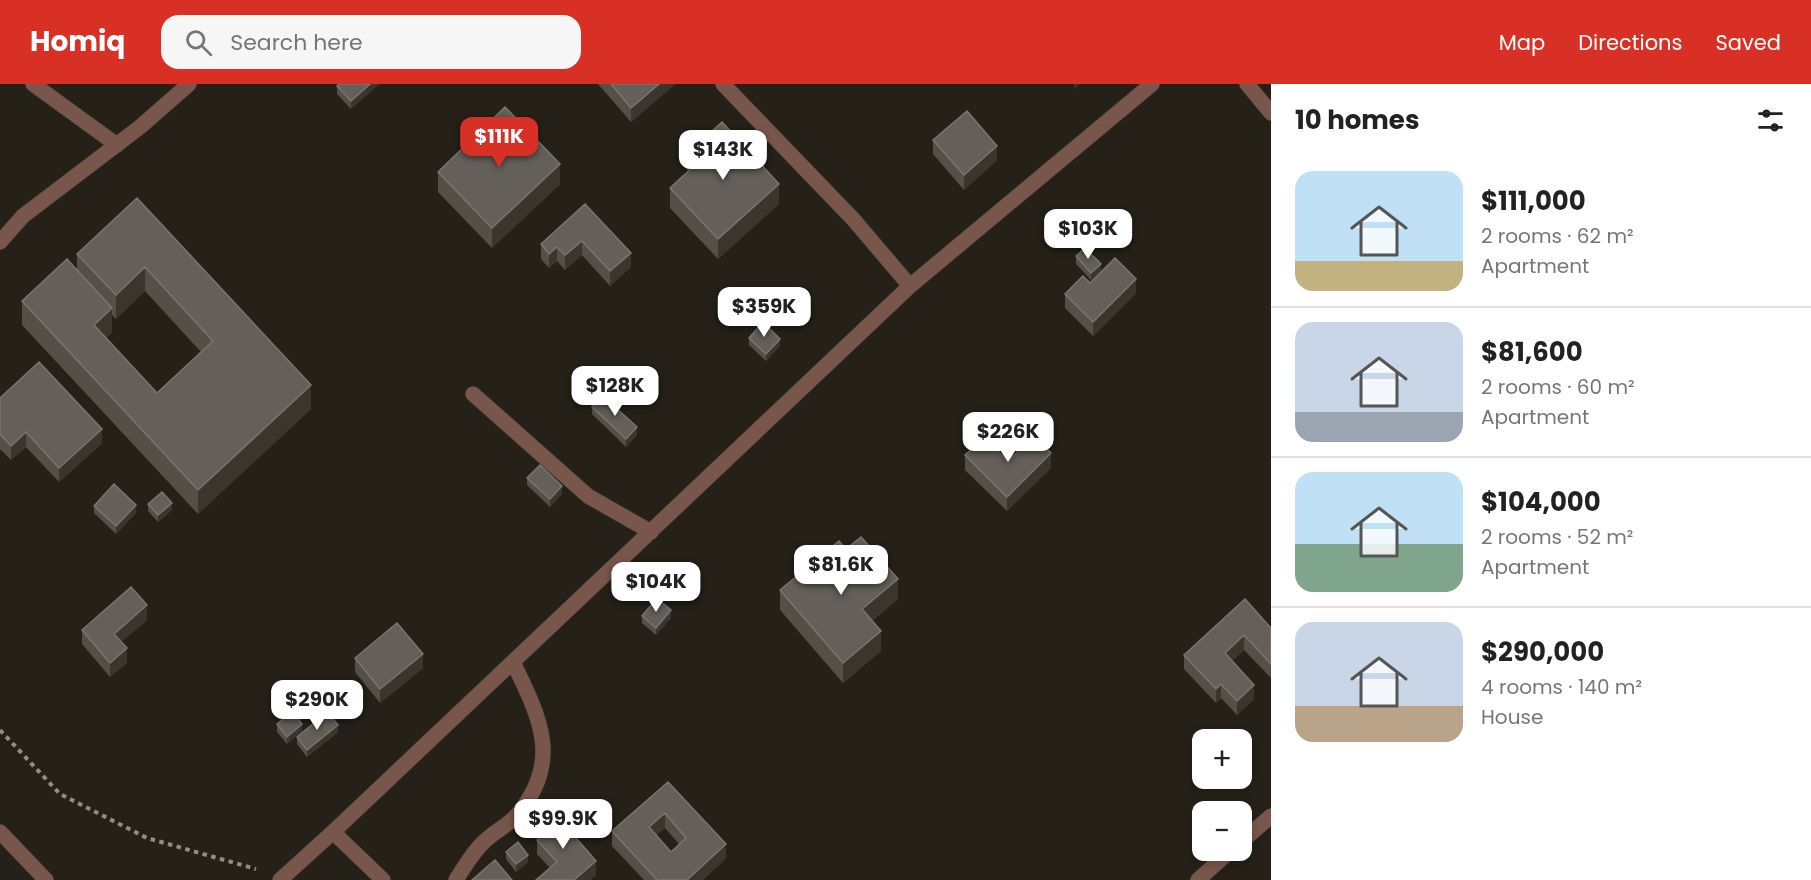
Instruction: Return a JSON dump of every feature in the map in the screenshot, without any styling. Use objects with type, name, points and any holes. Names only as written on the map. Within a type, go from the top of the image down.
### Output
[{"type":"street","points":[[33,84],[117,145]]},
{"type":"street","points":[[0,242],[23,216],[117,145],[189,84]]},
{"type":"street","points":[[723,84],[853,219],[910,286]]},
{"type":"street","points":[[281,878],[333,832],[910,286],[1152,84]]},
{"type":"street","points":[[1247,84],[1271,113]]},
{"type":"street","points":[[473,394],[588,496],[651,532]]},
{"type":"street","points":[[456,880],[485,841],[515,816],[543,768],[545,743],[536,709],[513,662]]},
{"type":"street","points":[[1252,832],[1271,816]]},
{"type":"street","points":[[0,832],[46,880]]},
{"type":"street","points":[[333,832],[383,880]]},
{"type":"street","points":[[1198,880],[1220,861]]},
{"type":"path","points":[[0,730],[60,794],[147,838],[281,878]]},
{"type":"building","points":[[339,84],[370,84],[351,101],[337,86]]},
{"type":"building","points":[[611,84],[659,84],[631,108]]},
{"type":"building","points":[[505,107],[560,164],[492,228],[438,172]]},
{"type":"building","points":[[967,111],[997,146],[964,175],[933,140]]},
{"type":"building","points":[[722,122],[779,184],[718,239],[670,188],[696,164],[687,154]]},
{"type":"building","points":[[137,198],[311,385],[198,490],[22,301],[67,259],[112,308],[94,325],[157,393],[213,341],[145,267],[116,295],[77,254]]},
{"type":"building","points":[[585,204],[631,253],[610,271],[582,241],[565,255],[557,247],[549,254],[541,244]]},
{"type":"building","points":[[1085,248],[1101,264],[1091,273],[1076,256]]},
{"type":"building","points":[[1115,258],[1136,279],[1093,322],[1065,294],[1083,276],[1090,283]]},
{"type":"building","points":[[763,322],[780,339],[766,354],[749,338]]},
{"type":"building","points":[[39,362],[102,429],[59,468],[26,432],[11,446],[0,434],[0,398]]},
{"type":"building","points":[[603,396],[637,427],[626,439],[592,407]]},
{"type":"building","points":[[1034,436],[1051,453],[1007,497],[965,455],[985,437],[1008,461]]},
{"type":"building","points":[[540,465],[562,486],[550,499],[527,478]]},
{"type":"building","points":[[114,484],[136,505],[116,526],[94,506]]},
{"type":"building","points":[[162,492],[172,503],[158,515],[148,504]]},
{"type":"building","points":[[861,537],[898,579],[862,609],[881,631],[843,663],[780,590],[839,541],[846,549]]},
{"type":"building","points":[[131,587],[147,605],[114,634],[127,648],[110,663],[82,630]]},
{"type":"building","points":[[657,598],[671,610],[656,628],[642,616]]},
{"type":"building","points":[[1245,599],[1271,628],[1271,664],[1244,635],[1225,653],[1254,685],[1237,701],[1221,684],[1216,689],[1184,655]]},
{"type":"building","points":[[397,623],[423,654],[380,689],[355,658]]},
{"type":"building","points":[[292,711],[302,724],[287,737],[277,724]]},
{"type":"building","points":[[327,712],[338,725],[307,750],[297,737]]},
{"type":"building","points":[[668,782],[726,844],[687,880],[657,880],[612,831]],"holes":[[[665,813],[686,838],[671,852],[649,827]]]},
{"type":"building","points":[[549,807],[596,861],[574,880],[536,880],[557,862],[537,840],[547,831],[536,818]]},
{"type":"building","points":[[518,842],[528,855],[516,864],[506,852]]},
{"type":"building","points":[[495,860],[512,880],[472,880]]}]
